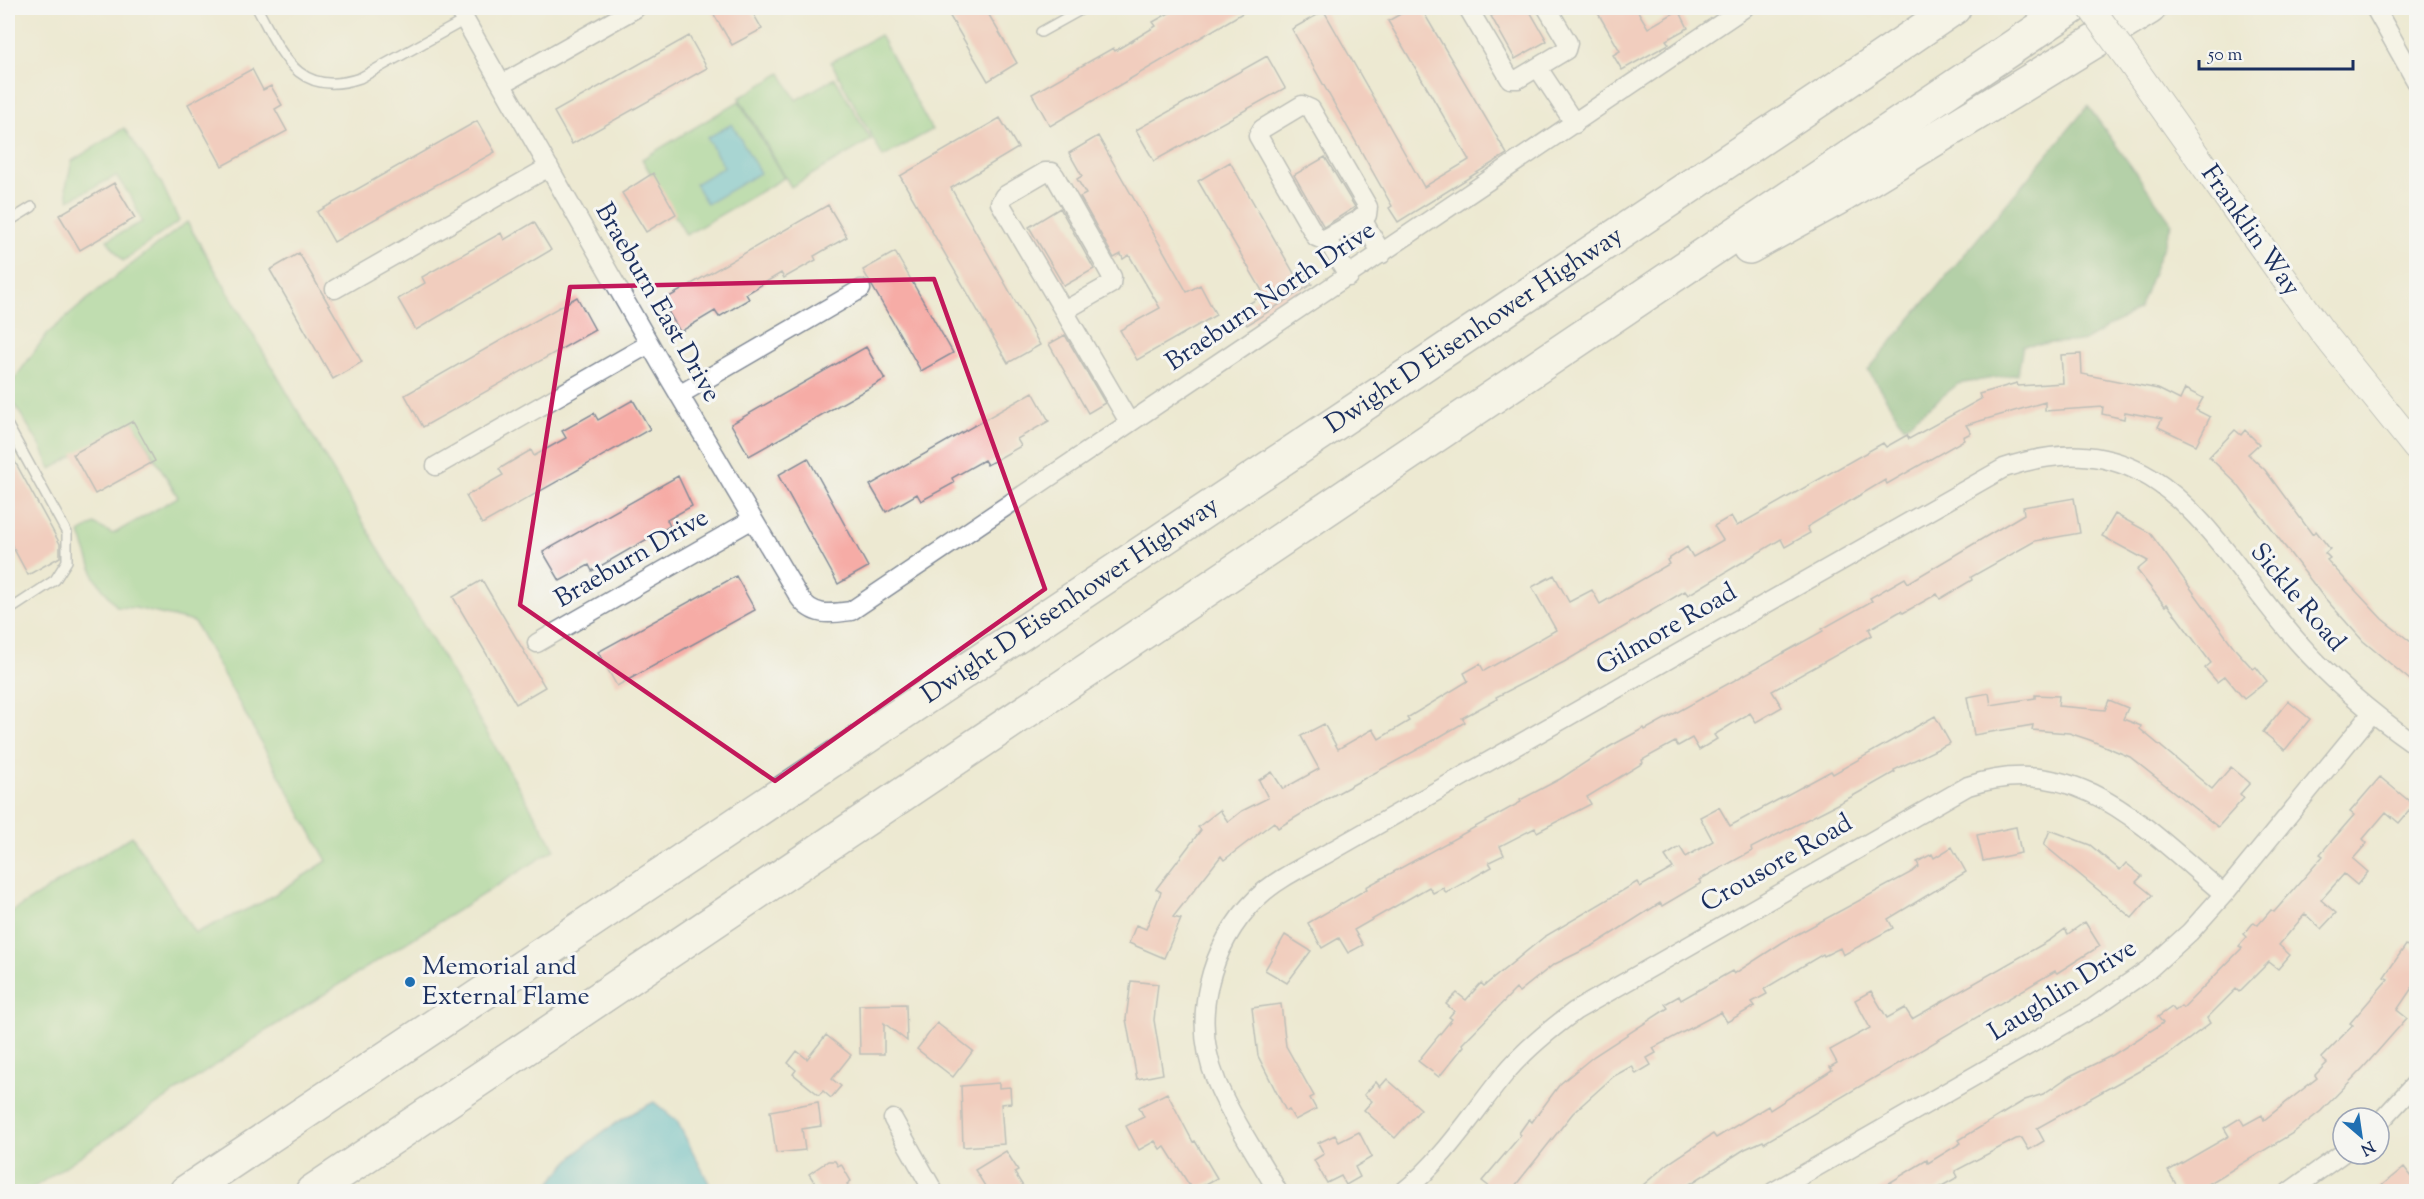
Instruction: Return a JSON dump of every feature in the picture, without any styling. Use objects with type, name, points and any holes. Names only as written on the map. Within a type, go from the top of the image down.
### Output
[{"type":"highway","name":"Dwight D Eisenhower Highway","points":[[186,1191],[1814,104],[1952,8]]},
{"type":"highway","points":[[312,1191],[2071,8]]},
{"type":"highway","points":[[1554,356],[1845,194],[2149,8]]},
{"type":"highway","points":[[352,1191],[692,936]]},
{"type":"highway","points":[[168,1191],[306,1109]]},
{"type":"main road","name":"Franklin Way","points":[[2091,8],[2321,330],[2416,448]]},
{"type":"street","points":[[502,84],[636,8]]},
{"type":"street","points":[[1468,8],[1510,79],[1518,79],[1566,50],[1568,43],[1548,8]]},
{"type":"street","name":"Braeburn North Drive","points":[[823,614],[834,615],[850,611],[1744,8]]},
{"type":"street","points":[[2375,8],[2416,81]]},
{"type":"street","name":"Braeburn East Drive","points":[[461,14],[753,519],[804,603],[823,614]]},
{"type":"street","points":[[1538,68],[1575,123]]},
{"type":"street","points":[[1302,105],[1309,107],[1368,207],[1366,214],[1361,217],[1326,238],[1316,237],[1259,139],[1262,129],[1302,105]]},
{"type":"street","points":[[335,289],[549,167]]},
{"type":"street","points":[[1064,311],[1112,284],[1112,276],[1055,176],[1052,172],[1045,172],[1004,196],[1000,203],[1129,422]]},
{"type":"street","points":[[1361,217],[1382,254]]},
{"type":"street","points":[[1326,238],[1348,277]]},
{"type":"street","points":[[679,394],[861,289]]},
{"type":"street","points":[[436,466],[650,344]]},
{"type":"street","name":"Gilmore Road","points":[[1278,1191],[1221,1093],[1206,1045],[1205,1005],[1210,976],[1221,947],[1257,898],[1271,887],[1991,474],[2039,458],[2078,455],[2124,464],[2147,475]]},
{"type":"street","name":"Sickle Road","points":[[2147,475],[2172,492],[2193,512],[2296,640],[2330,675],[2372,714],[2416,745]]},
{"type":"street","name":"Braeburn Drive","points":[[537,643],[753,519]]},
{"type":"street","name":"Laughlin Drive","points":[[1773,1191],[2093,1008],[2148,970],[2190,932],[2224,894],[2372,714]]},
{"type":"street","name":"Crousore Road","points":[[1403,1191],[1451,1146],[1478,1107],[1522,1055],[1575,1011],[1968,786],[1998,778],[2028,777],[2075,785],[2093,792],[2126,812],[2224,894]]},
{"type":"street","points":[[2391,1110],[2416,1083]]},
{"type":"street","points":[[893,1119],[934,1191]]},
{"type":"street","points":[[2289,1191],[2331,1161]]},
{"type":"lane","points":[[257,8],[278,46],[299,75],[312,81],[327,83],[344,83],[360,78],[461,14]]},
{"type":"lane","points":[[1041,32],[1084,8]]},
{"type":"lane","points":[[8,222],[32,207]]},
{"type":"lane","points":[[8,426],[67,533],[67,561],[55,580],[8,611]]},
{"type":"highlighted area","points":[[934,279],[1045,589],[775,781],[520,605],[570,287]]},
{"type":"green space","points":[[880,35],[932,130],[883,157],[831,62]]},
{"type":"green space","points":[[781,73],[796,100],[835,78],[871,140],[791,187],[739,98]]},
{"type":"green space","points":[[739,101],[784,178],[686,235],[642,159]]},
{"type":"green space","points":[[2088,106],[2172,223],[2139,309],[2084,341],[2023,345],[2018,374],[1958,384],[1904,427],[1868,370]]},
{"type":"green space","points":[[124,128],[161,182],[179,221],[123,261],[107,240],[142,222],[132,198],[116,176],[69,200],[66,187],[72,161]]},
{"type":"green space","points":[[187,222],[555,849],[269,1029],[27,1192],[8,1191],[8,914],[132,836],[195,933],[263,902],[327,861],[194,622],[135,608],[117,607],[95,578],[80,533],[94,524],[113,534],[178,497],[133,422],[51,469],[40,445],[8,394],[8,388],[47,334],[97,291]]},
{"type":"water","points":[[732,124],[760,173],[707,204],[695,184],[724,167],[707,138]]},
{"type":"water","points":[[654,1102],[677,1121],[713,1191],[561,1192],[549,1185],[570,1160],[596,1137]]},
{"type":"building","points":[[710,8],[750,8],[762,29],[732,45]]},
{"type":"building","points":[[945,8],[985,8],[1017,63],[988,81]]},
{"type":"building","points":[[1178,8],[1251,8],[1050,126],[1032,94],[1113,48],[1115,51],[1156,26],[1153,22]]},
{"type":"building","points":[[1411,8],[1421,8],[1507,154],[1398,222],[1389,208],[1392,206],[1292,29],[1324,11],[1424,187],[1469,160],[1388,21]]},
{"type":"building","points":[[1506,8],[1528,8],[1547,41],[1515,59],[1491,16]]},
{"type":"building","points":[[1595,8],[1636,8],[1648,28],[1679,10],[1688,28],[1666,40],[1669,44],[1622,70],[1613,55],[1620,51]]},
{"type":"building","points":[[689,36],[707,68],[572,144],[554,112]]},
{"type":"building","points":[[1267,56],[1285,88],[1154,161],[1136,130]]},
{"type":"building","points":[[252,69],[263,90],[271,86],[282,105],[275,109],[287,131],[222,166],[188,104]]},
{"type":"building","points":[[1000,118],[1018,148],[951,188],[1040,345],[1008,363],[900,176]]},
{"type":"building","points":[[477,121],[495,152],[334,242],[317,212]]},
{"type":"building","points":[[1098,136],[1187,292],[1200,285],[1216,315],[1137,360],[1120,330],[1160,308],[1129,255],[1123,259],[1121,254],[1114,258],[1080,197],[1086,194],[1077,179],[1082,176],[1069,153]]},
{"type":"building","points":[[1325,157],[1355,207],[1324,227],[1294,175]]},
{"type":"building","points":[[1230,162],[1295,275],[1303,270],[1312,284],[1247,325],[1238,311],[1264,294],[1198,181]]},
{"type":"building","points":[[653,173],[676,214],[646,232],[622,193]]},
{"type":"building","points":[[114,183],[135,218],[80,250],[59,215]]},
{"type":"building","points":[[828,205],[847,237],[814,256],[816,260],[784,278],[781,273],[746,294],[749,299],[719,317],[715,311],[680,332],[662,301]]},
{"type":"building","points":[[1060,208],[1094,269],[1064,286],[1029,227]]},
{"type":"building","points":[[534,222],[551,250],[416,330],[398,299],[425,283],[422,277],[501,233],[504,240]]},
{"type":"building","points":[[895,252],[953,353],[921,371],[863,270]]},
{"type":"building","points":[[299,253],[362,362],[333,379],[270,270]]},
{"type":"building","points":[[577,297],[595,330],[423,427],[405,395]]},
{"type":"building","points":[[1065,335],[1105,403],[1088,413],[1049,344]]},
{"type":"building","points":[[866,347],[885,379],[749,456],[731,424]]},
{"type":"building","points":[[2081,354],[2082,374],[2158,389],[2180,400],[2185,389],[2203,398],[2196,410],[2210,417],[2196,445],[2158,427],[2162,419],[2125,412],[2124,419],[2102,414],[2103,407],[2045,411],[2045,402],[1966,425],[1971,433],[1963,437],[1964,440],[1887,484],[1885,480],[1807,527],[1810,533],[1785,547],[1781,539],[1688,595],[1685,591],[1564,662],[1496,697],[1497,699],[1462,718],[1465,722],[1424,746],[1278,828],[1274,822],[1224,860],[1221,856],[1173,917],[1181,919],[1164,958],[1129,943],[1136,925],[1146,929],[1161,892],[1156,889],[1201,830],[1198,827],[1220,810],[1228,822],[1242,811],[1268,798],[1259,780],[1272,772],[1283,789],[1319,769],[1301,736],[1324,724],[1338,749],[1373,729],[1379,739],[1409,721],[1407,718],[1468,681],[1464,673],[1480,664],[1484,671],[1556,630],[1532,587],[1554,575],[1569,602],[1592,590],[1600,604],[1669,564],[1667,560],[1687,547],[1693,557],[1723,540],[1714,526],[1731,516],[1737,526],[1883,443],[1886,447],[1907,435],[1909,439],[1981,399],[1979,394],[2017,383],[2018,386],[2063,383],[2061,355]]},
{"type":"building","points":[[1033,392],[1049,421],[1017,439],[1021,446],[987,465],[984,460],[952,478],[954,483],[921,501],[917,494],[886,512],[870,485]]},
{"type":"building","points":[[633,400],[650,429],[482,524],[466,496],[503,475],[499,469],[531,450],[534,456],[566,438],[562,431],[594,413],[598,420]]},
{"type":"building","points":[[133,421],[155,461],[95,494],[73,454]]},
{"type":"building","points":[[2235,430],[2241,435],[2245,430],[2259,444],[2248,454],[2265,470],[2312,534],[2316,531],[2330,549],[2325,553],[2330,558],[2327,560],[2382,619],[2416,646],[2416,685],[2363,641],[2322,595],[2237,484],[2209,457]]},
{"type":"building","points":[[8,449],[60,544],[60,557],[28,575],[8,538]]},
{"type":"building","points":[[808,458],[868,567],[838,584],[778,475]]},
{"type":"building","points":[[678,476],[692,506],[667,520],[670,526],[592,571],[589,565],[560,581],[543,552]]},
{"type":"building","points":[[2074,498],[2080,533],[2035,541],[1971,577],[1972,580],[1940,599],[1937,594],[1903,613],[1901,611],[1869,629],[1872,635],[1772,691],[1782,707],[1756,722],[1750,713],[1714,735],[1717,739],[1699,750],[1692,738],[1678,746],[1675,742],[1642,760],[1643,763],[1587,797],[1591,804],[1537,832],[1535,828],[1500,846],[1504,855],[1489,862],[1492,867],[1446,893],[1443,888],[1433,893],[1429,887],[1354,930],[1363,945],[1348,953],[1339,938],[1322,948],[1308,923],[1367,889],[1366,887],[1521,802],[1520,800],[1560,779],[1609,747],[1644,728],[1645,730],[1823,631],[1822,629],[1872,601],[1870,598],[1905,578],[1908,583],[2024,514],[2023,507]]},
{"type":"building","points":[[2115,514],[2150,533],[2236,650],[2253,669],[2256,667],[2267,681],[2244,699],[2225,676],[2217,682],[2205,668],[2211,663],[2167,604],[2165,606],[2137,570],[2148,561],[2102,536]]},
{"type":"building","points":[[736,576],[755,610],[617,686],[598,652]]},
{"type":"building","points":[[482,580],[545,687],[516,704],[453,597]]},
{"type":"building","points":[[1989,693],[1991,705],[2035,698],[2035,695],[2059,696],[2058,706],[2105,710],[2109,700],[2128,708],[2123,719],[2141,726],[2140,729],[2212,789],[2231,767],[2250,783],[2240,794],[2244,798],[2218,827],[2130,757],[2090,740],[2069,733],[2032,730],[2033,725],[1974,735],[1967,697]]},
{"type":"building","points":[[2288,701],[2310,719],[2285,750],[2263,732]]},
{"type":"building","points":[[1935,716],[1950,743],[1894,770],[1895,772],[1851,797],[1751,848],[1752,851],[1699,880],[1701,883],[1662,906],[1660,903],[1594,945],[1553,965],[1519,992],[1516,989],[1462,1044],[1464,1046],[1439,1077],[1418,1061],[1452,1019],[1449,1017],[1454,1011],[1446,1004],[1457,993],[1466,1000],[1481,983],[1484,986],[1544,937],[1637,882],[1640,887],[1673,868],[1665,856],[1680,847],[1686,857],[1713,841],[1700,817],[1719,807],[1730,826],[1831,771],[1833,774]]},
{"type":"building","points":[[2380,777],[2414,805],[2399,823],[2386,812],[2363,839],[2367,843],[2353,859],[2368,872],[2357,885],[2344,874],[2321,900],[2336,913],[2321,929],[2305,914],[2279,945],[2290,955],[2278,969],[2269,962],[2239,992],[2236,989],[2207,1018],[2210,1023],[2168,1055],[2037,1128],[2044,1141],[2029,1150],[2022,1138],[2016,1139],[1955,1171],[1958,1177],[1933,1191],[1876,1191],[1927,1160],[1928,1163],[1961,1143],[1959,1140],[2025,1100],[2043,1094],[2070,1076],[2113,1055],[2163,1023],[2158,1017],[2172,1007],[2175,1011],[2181,1006],[2183,1008],[2242,948],[2239,946],[2247,937],[2244,934],[2254,922],[2258,925],[2271,910],[2274,912],[2323,856],[2320,854],[2354,815],[2350,812]]},
{"type":"building","points":[[2016,827],[2021,853],[1983,861],[1977,835]]},
{"type":"building","points":[[2050,830],[2090,845],[2120,870],[2126,863],[2142,876],[2136,882],[2152,895],[2132,918],[2044,845]]},
{"type":"building","points":[[1952,847],[1966,872],[1888,919],[1893,928],[1843,955],[1840,948],[1824,956],[1823,954],[1764,989],[1767,994],[1752,1002],[1755,1006],[1727,1022],[1721,1012],[1653,1048],[1656,1053],[1647,1058],[1651,1065],[1636,1074],[1632,1066],[1614,1076],[1573,1113],[1511,1191],[1495,1191],[1482,1181],[1521,1135],[1519,1133],[1529,1119],[1532,1122],[1560,1084],[1594,1056],[1668,1008],[1665,1004],[1679,996],[1681,1000],[1732,971],[1734,974],[1783,942],[1912,872],[1919,866],[1917,862],[1932,854],[1934,858]]},
{"type":"building","points":[[2085,922],[2100,946],[2057,973],[2055,971],[1764,1143],[1763,1141],[1745,1149],[1679,1191],[1636,1191],[1669,1163],[1713,1134],[1716,1138],[1768,1106],[1770,1110],[1832,1070],[1830,1067],[1837,1063],[1830,1050],[1870,1028],[1855,1000],[1871,991],[1887,1018],[1905,1008],[1912,1019],[2050,940],[2065,929],[2068,934]]},
{"type":"building","points":[[1285,935],[1311,951],[1287,983],[1265,970]]},
{"type":"building","points":[[2406,945],[2416,952],[2416,982],[2397,1010],[2407,1018],[2363,1068],[2321,1111],[2293,1133],[2197,1191],[2180,1191],[2168,1171],[2229,1136],[2224,1128],[2240,1118],[2244,1125],[2262,1115],[2264,1120],[2317,1078],[2315,1075],[2327,1063],[2321,1058],[2353,1025],[2350,1023],[2388,979],[2384,977]]},
{"type":"building","points":[[1131,981],[1158,984],[1154,1020],[1163,1074],[1137,1079],[1126,1019]]},
{"type":"building","points":[[906,1004],[907,1041],[884,1023],[884,1054],[860,1054],[859,1005]]},
{"type":"building","points":[[1281,1004],[1286,1046],[1314,1096],[1310,1098],[1316,1109],[1295,1120],[1289,1110],[1286,1111],[1258,1056],[1252,1008]]},
{"type":"building","points":[[937,1023],[973,1051],[953,1077],[917,1049]]},
{"type":"building","points":[[826,1035],[851,1055],[832,1079],[841,1086],[831,1098],[823,1091],[819,1095],[793,1074],[796,1070],[788,1063],[797,1051],[807,1059]]},
{"type":"building","points":[[1387,1079],[1421,1109],[1395,1138],[1364,1110],[1372,1101],[1364,1095],[1376,1082],[1380,1087]]},
{"type":"building","points":[[999,1083],[999,1088],[1010,1087],[1011,1103],[1001,1104],[1004,1144],[963,1147],[961,1086]]},
{"type":"building","points":[[1167,1093],[1193,1142],[1195,1141],[1217,1178],[1193,1191],[1165,1147],[1160,1149],[1155,1141],[1139,1150],[1126,1126],[1144,1117],[1139,1107]]},
{"type":"building","points":[[818,1102],[821,1126],[802,1129],[805,1150],[776,1153],[770,1111]]},
{"type":"building","points":[[1359,1132],[1372,1157],[1355,1167],[1360,1177],[1346,1185],[1341,1176],[1327,1183],[1314,1160],[1324,1154],[1318,1143],[1335,1135],[1339,1142]]},
{"type":"building","points":[[1006,1151],[1018,1170],[1014,1172],[1026,1191],[988,1191],[975,1170]]},
{"type":"building","points":[[828,1161],[835,1161],[838,1166],[841,1164],[851,1181],[847,1184],[852,1191],[820,1191],[809,1174]]},
{"type":"building","points":[[2404,1167],[2416,1182],[2416,1191],[2375,1191]]},
{"type":"place","name":"Memorial and External Flame","points":[[410,982]]}]
